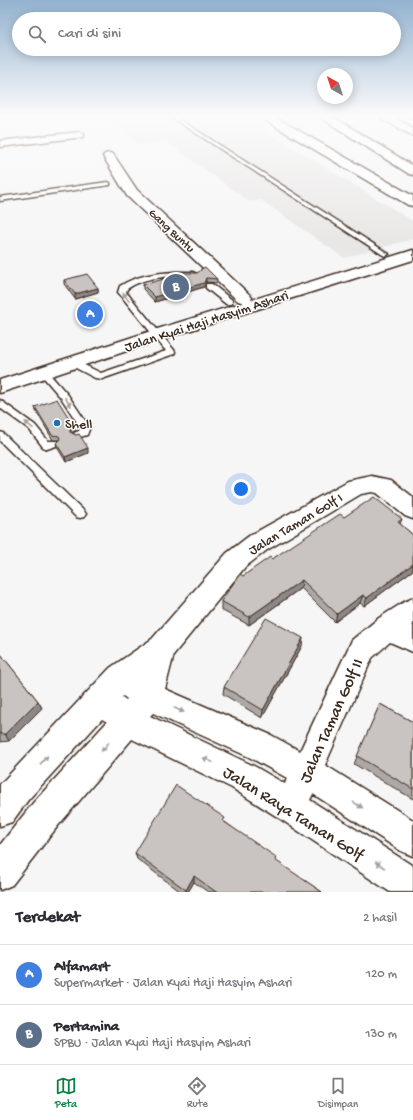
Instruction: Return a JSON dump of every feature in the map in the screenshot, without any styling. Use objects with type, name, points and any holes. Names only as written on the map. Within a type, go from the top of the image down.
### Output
[{"type":"main road","points":[[339,159],[411,200]]},
{"type":"main road","points":[[393,159],[413,171]]},
{"type":"main road","name":"Jalan Kyai Haji Hasyim Ashari","points":[[0,377],[153,331],[413,246]]},
{"type":"main road","name":"Jalan Kyai Haji Hasyim Ashari","points":[[237,303],[413,255]]},
{"type":"main road","name":"Jalan Kyai Haji Hasyim Ashari","points":[[0,387],[73,363],[153,331]]},
{"type":"street","name":"Gang Buntu","points":[[110,159],[116,170],[132,193],[237,303]]},
{"type":"street","name":"Jalan Taman Golf I","points":[[110,688],[162,648],[236,560],[258,542],[356,487],[372,484],[383,486],[413,510]]},
{"type":"street","name":"Jalan Taman Golf II","points":[[291,806],[362,650],[388,627],[413,610]]},
{"type":"street","points":[[388,627],[413,640]]},
{"type":"street","name":"Jalan Taman Golf I","points":[[148,696],[162,648]]},
{"type":"street","points":[[0,810],[17,789],[110,688],[148,696],[260,746],[306,772],[413,839]]},
{"type":"street","name":"Jalan Raya Taman Golf","points":[[110,688],[128,721],[243,777],[291,806],[413,887]]},
{"type":"street","points":[[5,857],[45,815],[128,721],[148,696]]},
{"type":"lane","points":[[237,159],[385,254]]},
{"type":"lane","points":[[0,199],[108,184]]},
{"type":"lane","points":[[153,331],[122,292],[123,288],[130,283],[158,275],[196,274]]},
{"type":"lane","points":[[209,286],[237,303]]},
{"type":"lane","points":[[43,372],[66,397],[85,427],[84,433],[78,435]]},
{"type":"lane","points":[[0,403],[32,427],[44,443],[47,445],[55,443]]},
{"type":"lane","points":[[0,435],[80,514]]},
{"type":"shaded area","points":[[190,159],[311,159],[413,221],[413,239],[344,258],[261,200],[250,202]]},
{"type":"building","points":[[205,267],[217,279],[206,278],[204,283],[155,297],[143,285],[184,273],[197,273]]},
{"type":"building","points":[[87,274],[98,288],[75,294],[64,280]]},
{"type":"building","name":"Shell","points":[[57,399],[74,426],[70,429],[70,432],[76,435],[79,434],[88,448],[65,457],[56,443],[60,439],[59,436],[52,435],[35,407]]},
{"type":"building","points":[[374,497],[402,519],[398,522],[413,535],[413,564],[367,598],[363,595],[337,614],[302,580],[249,617],[221,601],[240,574],[243,576],[270,557],[272,559],[340,514],[344,517]]},
{"type":"building","points":[[266,618],[303,638],[263,710],[224,687]]},
{"type":"building","points":[[0,653],[38,701],[5,734],[0,734]]},
{"type":"building","points":[[380,704],[413,722],[413,789],[357,756]]},
{"type":"building","points":[[176,785],[225,818],[223,821],[276,857],[275,860],[322,892],[216,892],[194,876],[186,890],[135,853]]},
{"type":"place","name":"Pertamina","points":[[176,287]]},
{"type":"place","name":"Alfamart","points":[[90,314]]},
{"type":"place","name":"Shell","points":[[57,423]]}]
